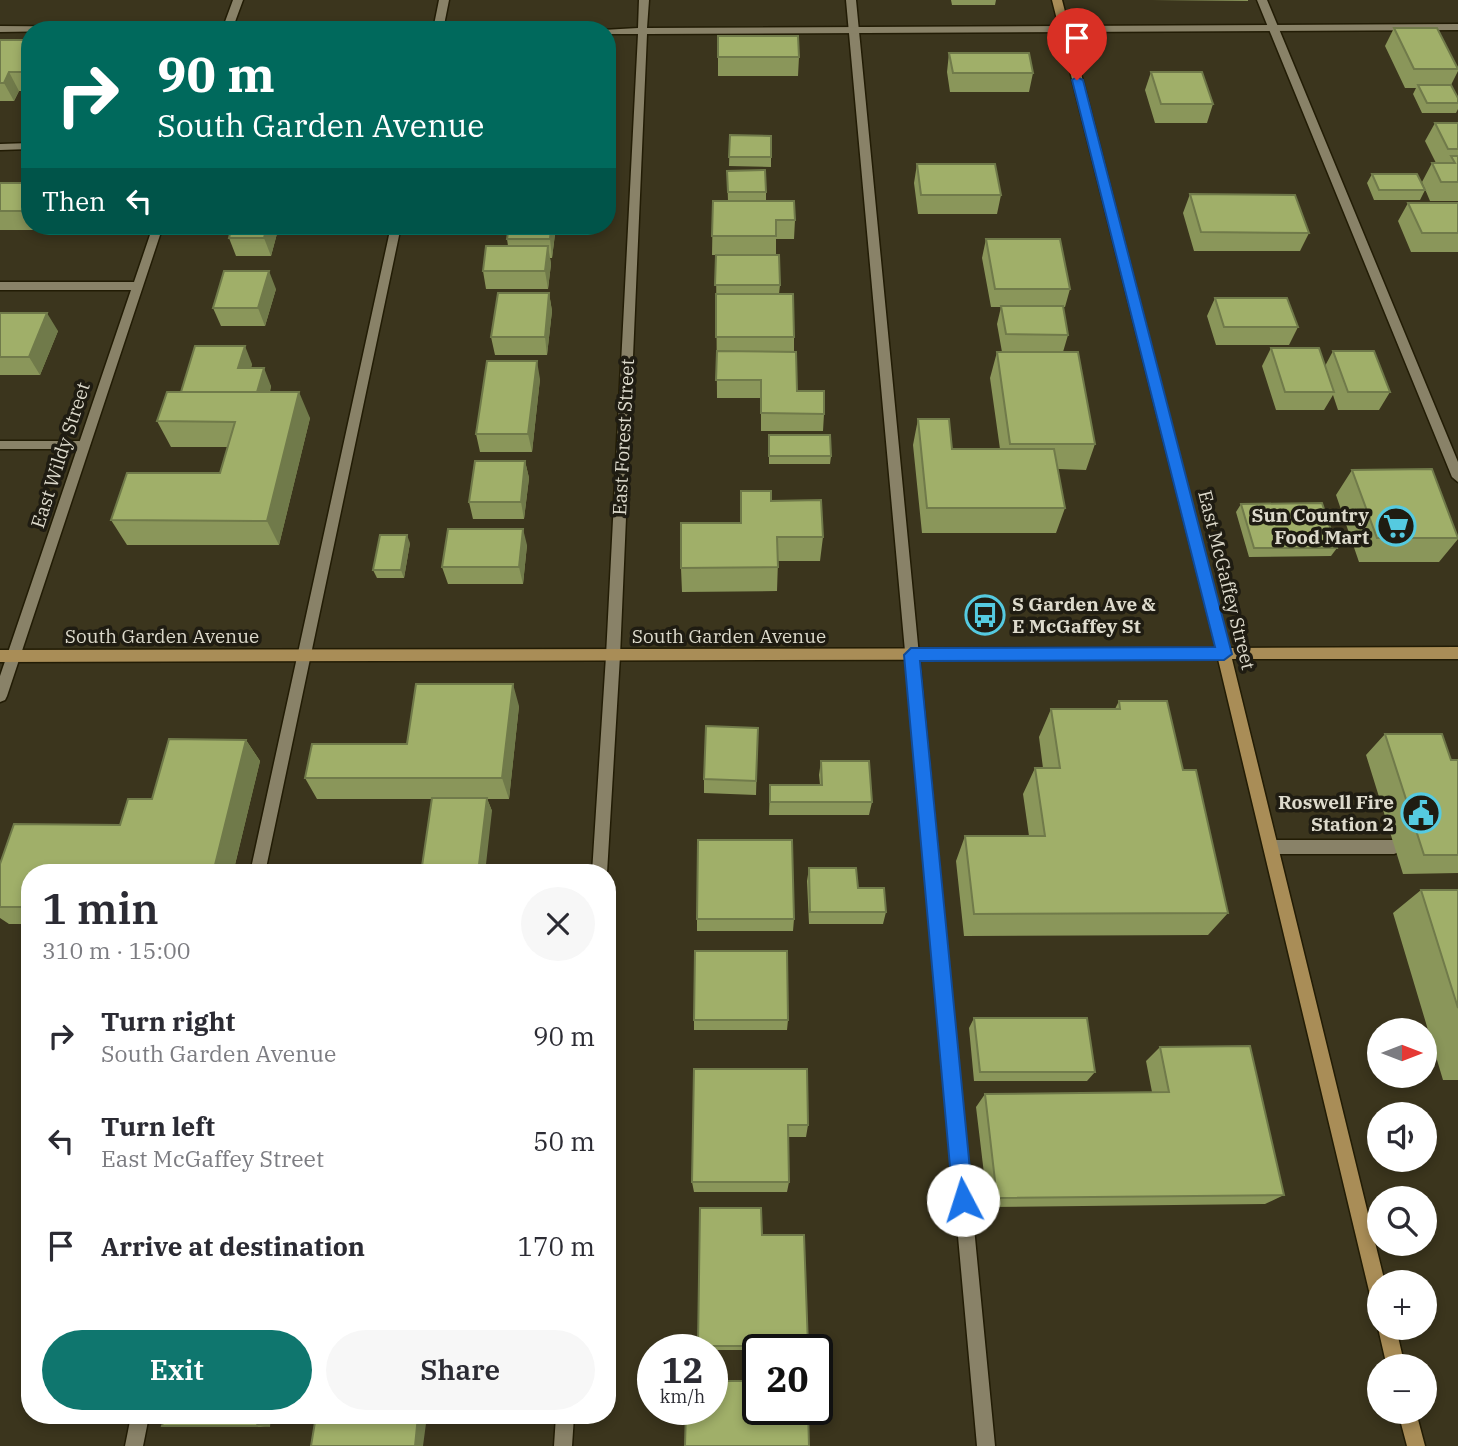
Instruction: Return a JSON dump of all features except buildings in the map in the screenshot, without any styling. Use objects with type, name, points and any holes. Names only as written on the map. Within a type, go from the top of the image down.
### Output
[{"type":"main road","name":"East McGaffey Street","points":[[1057,0],[1224,654],[1373,1270]]},
{"type":"main road","name":"South Garden Avenue","points":[[0,656],[1458,653]]},
{"type":"main road","points":[[1410,1424],[1416,1446]]},
{"type":"street","points":[[230,21],[238,0]]},
{"type":"street","points":[[440,21],[444,0]]},
{"type":"street","name":"East Forest Street","points":[[600,864],[613,656],[644,0]]},
{"type":"street","points":[[851,0],[986,1446]]},
{"type":"street","points":[[1262,0],[1458,477]]},
{"type":"street","points":[[616,30],[1458,27]]},
{"type":"street","points":[[0,29],[21,29]]},
{"type":"street","points":[[0,147],[21,146]]},
{"type":"street","name":"East Wildy Street","points":[[0,696],[155,235]]},
{"type":"street","points":[[259,864],[394,235]]},
{"type":"street","points":[[0,286],[136,286]]},
{"type":"street","points":[[0,445],[84,445]]},
{"type":"street","points":[[1271,847],[1394,847]]},
{"type":"street","points":[[134,1446],[138,1424]]},
{"type":"street","points":[[563,1446],[564,1424]]},
{"type":"place","name":"Sun Country Food Mart","points":[[1396,526]]},
{"type":"place","name":"S Garden Ave & E McGaffey St","points":[[985,615]]},
{"type":"place","name":"Roswell Fire Station 2","points":[[1421,813]]},
{"type":"route","points":[[963,1200],[911,655],[1224,654],[1077,80]]}]
